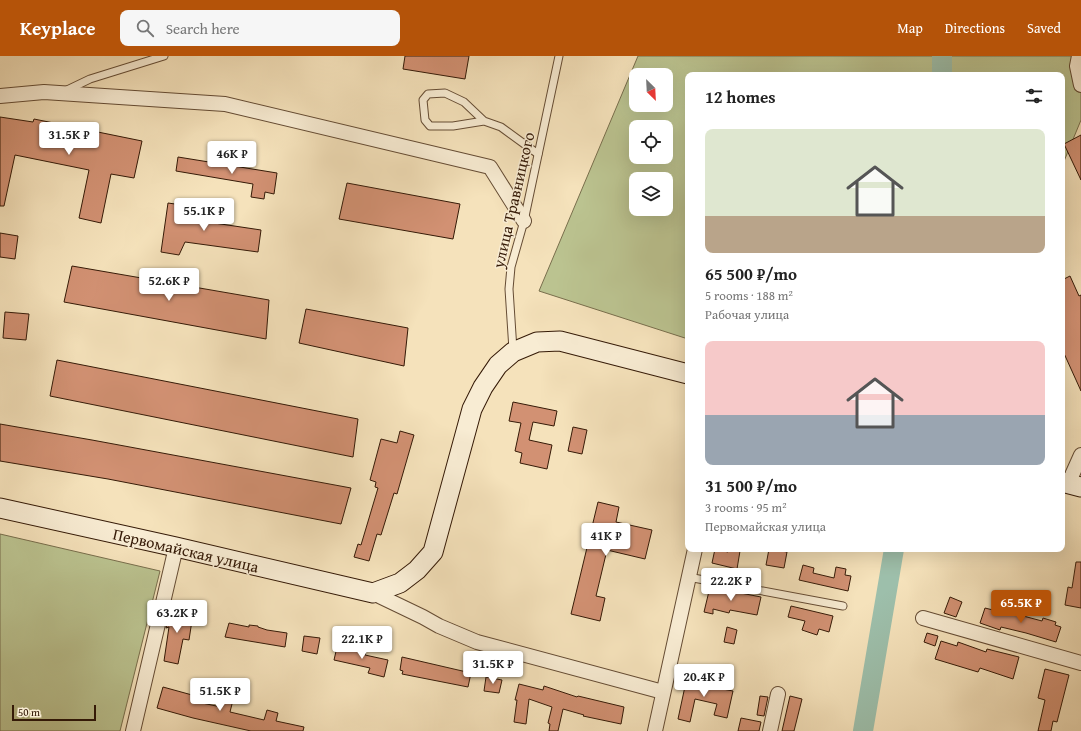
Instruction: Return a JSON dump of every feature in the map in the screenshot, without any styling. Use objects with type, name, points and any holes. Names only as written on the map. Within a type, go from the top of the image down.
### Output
[{"type":"main road","points":[[373,593],[400,583],[417,570],[433,552],[472,409],[483,387],[498,365],[513,352],[537,342],[560,341],[685,373]]},
{"type":"main road","name":"Первомайская улица","points":[[0,508],[373,593]]},
{"type":"street","points":[[1079,56],[1077,66],[1081,85]]},
{"type":"street","points":[[0,96],[44,92],[225,104],[490,167],[524,221]]},
{"type":"street","points":[[1070,485],[1081,455]]},
{"type":"street","points":[[136,730],[176,547]]},
{"type":"street","points":[[655,731],[694,552]]},
{"type":"street","name":"Первомайская улица","points":[[373,593],[439,626],[477,642],[663,692]]},
{"type":"street","points":[[923,618],[1081,663]]},
{"type":"street","points":[[770,731],[778,694]]},
{"type":"lane","points":[[64,94],[67,90],[90,79],[164,56]]},
{"type":"lane","name":"улица Травницкого","points":[[513,352],[509,289],[511,267],[524,221],[559,56]]},
{"type":"lane","points":[[484,121],[453,126],[430,126],[425,120],[423,100],[428,94],[445,93],[464,102],[484,121],[501,127],[538,154]]},
{"type":"lane","points":[[688,577],[843,606]]},
{"type":"green space","points":[[638,56],[1081,56],[1081,120],[1065,159],[1065,72],[685,72],[685,338],[539,291],[629,77],[629,112],[673,112],[673,68],[633,68]]},
{"type":"green space","points":[[0,534],[160,571],[120,731],[0,731]]},
{"type":"building","points":[[405,56],[469,56],[465,79],[403,69]]},
{"type":"building","points":[[0,117],[33,122],[34,119],[142,141],[134,178],[111,174],[101,223],[79,218],[89,170],[15,155],[4,206],[0,206]]},
{"type":"building","points":[[1081,135],[1081,180],[1065,146],[1065,143]]},
{"type":"building","points":[[178,157],[277,173],[274,194],[265,192],[264,199],[251,197],[253,184],[176,171]]},
{"type":"building","points":[[347,183],[460,204],[453,239],[339,219]]},
{"type":"building","points":[[168,203],[196,207],[194,220],[261,230],[258,252],[185,242],[179,255],[161,252]]},
{"type":"building","points":[[0,233],[18,236],[15,259],[0,257]]},
{"type":"building","points":[[72,266],[269,300],[266,339],[64,302]]},
{"type":"building","points":[[1070,276],[1079,296],[1081,295],[1081,391],[1065,356],[1065,278]]},
{"type":"building","points":[[306,309],[408,328],[404,366],[299,343]]},
{"type":"building","points":[[5,312],[29,314],[26,340],[3,338]]},
{"type":"building","points":[[57,360],[358,419],[353,457],[50,396]]},
{"type":"building","points":[[513,402],[557,411],[554,426],[533,422],[529,440],[552,445],[547,469],[520,463],[522,453],[515,451],[521,423],[509,421]]},
{"type":"building","points":[[0,424],[351,488],[341,524],[108,479],[0,461]]},
{"type":"building","points":[[573,427],[587,430],[582,454],[568,451]]},
{"type":"building","points":[[400,431],[414,435],[397,494],[394,493],[381,535],[377,534],[369,561],[354,557],[358,544],[361,545],[378,488],[375,487],[376,482],[370,480],[381,439],[397,443]]},
{"type":"building","points":[[598,502],[619,507],[616,522],[652,530],[645,559],[607,550],[596,596],[605,598],[600,621],[571,614]]},
{"type":"building","points":[[714,552],[740,552],[737,569],[712,563]]},
{"type":"building","points":[[768,552],[787,552],[784,568],[766,565]]},
{"type":"building","points":[[1076,562],[1081,562],[1081,608],[1065,605],[1068,587],[1072,588]]},
{"type":"building","points":[[803,565],[814,568],[813,573],[834,578],[836,567],[846,569],[845,575],[851,576],[848,591],[799,580]]},
{"type":"building","points":[[710,587],[761,597],[757,615],[730,610],[729,613],[713,609],[713,614],[704,612]]},
{"type":"building","points":[[950,597],[962,602],[956,617],[944,613]]},
{"type":"building","points":[[791,606],[833,616],[829,632],[819,629],[817,635],[802,630],[805,621],[788,617]]},
{"type":"building","points":[[985,608],[997,611],[997,609],[1042,621],[1043,618],[1056,622],[1055,625],[1061,627],[1056,642],[1001,627],[1000,630],[980,623]]},
{"type":"building","points":[[170,610],[193,614],[189,640],[183,639],[178,664],[164,661],[169,627],[166,628]]},
{"type":"building","points":[[229,623],[249,627],[249,625],[258,626],[267,630],[287,633],[285,647],[225,637]]},
{"type":"building","points":[[727,627],[737,630],[734,644],[724,642]]},
{"type":"building","points":[[927,633],[938,636],[935,646],[924,642]]},
{"type":"building","points":[[304,636],[320,638],[317,654],[302,651]]},
{"type":"building","points":[[941,641],[957,646],[958,642],[986,652],[987,649],[1019,657],[1013,679],[980,668],[978,672],[935,659]]},
{"type":"building","points":[[337,647],[366,651],[365,655],[388,660],[384,677],[368,673],[370,668],[334,660]]},
{"type":"building","points":[[402,657],[471,673],[468,687],[402,674],[403,671],[400,670]]},
{"type":"building","points":[[1045,669],[1069,675],[1057,722],[1053,721],[1051,731],[1038,731],[1045,700],[1038,698]]},
{"type":"building","points":[[486,677],[502,680],[499,693],[484,691]]},
{"type":"building","points":[[687,677],[708,681],[707,686],[733,691],[727,718],[714,715],[717,704],[695,699],[690,722],[678,719]]},
{"type":"building","points":[[519,684],[543,690],[544,686],[577,697],[624,707],[621,724],[583,716],[584,715],[563,709],[558,731],[549,731],[550,724],[548,723],[552,707],[529,699],[526,724],[514,722],[517,700],[515,700]]},
{"type":"building","points":[[163,687],[203,698],[202,703],[221,707],[226,690],[235,692],[230,712],[264,720],[267,710],[278,713],[276,721],[304,727],[303,731],[251,731],[157,708]]},
{"type":"building","points":[[760,696],[768,697],[764,716],[757,715]]},
{"type":"building","points":[[790,696],[802,699],[794,731],[782,731]]},
{"type":"building","points":[[741,718],[761,722],[759,731],[738,731]]},
{"type":"waterway","points":[[942,56],[942,72]]},
{"type":"waterway","points":[[863,731],[893,552]]}]
